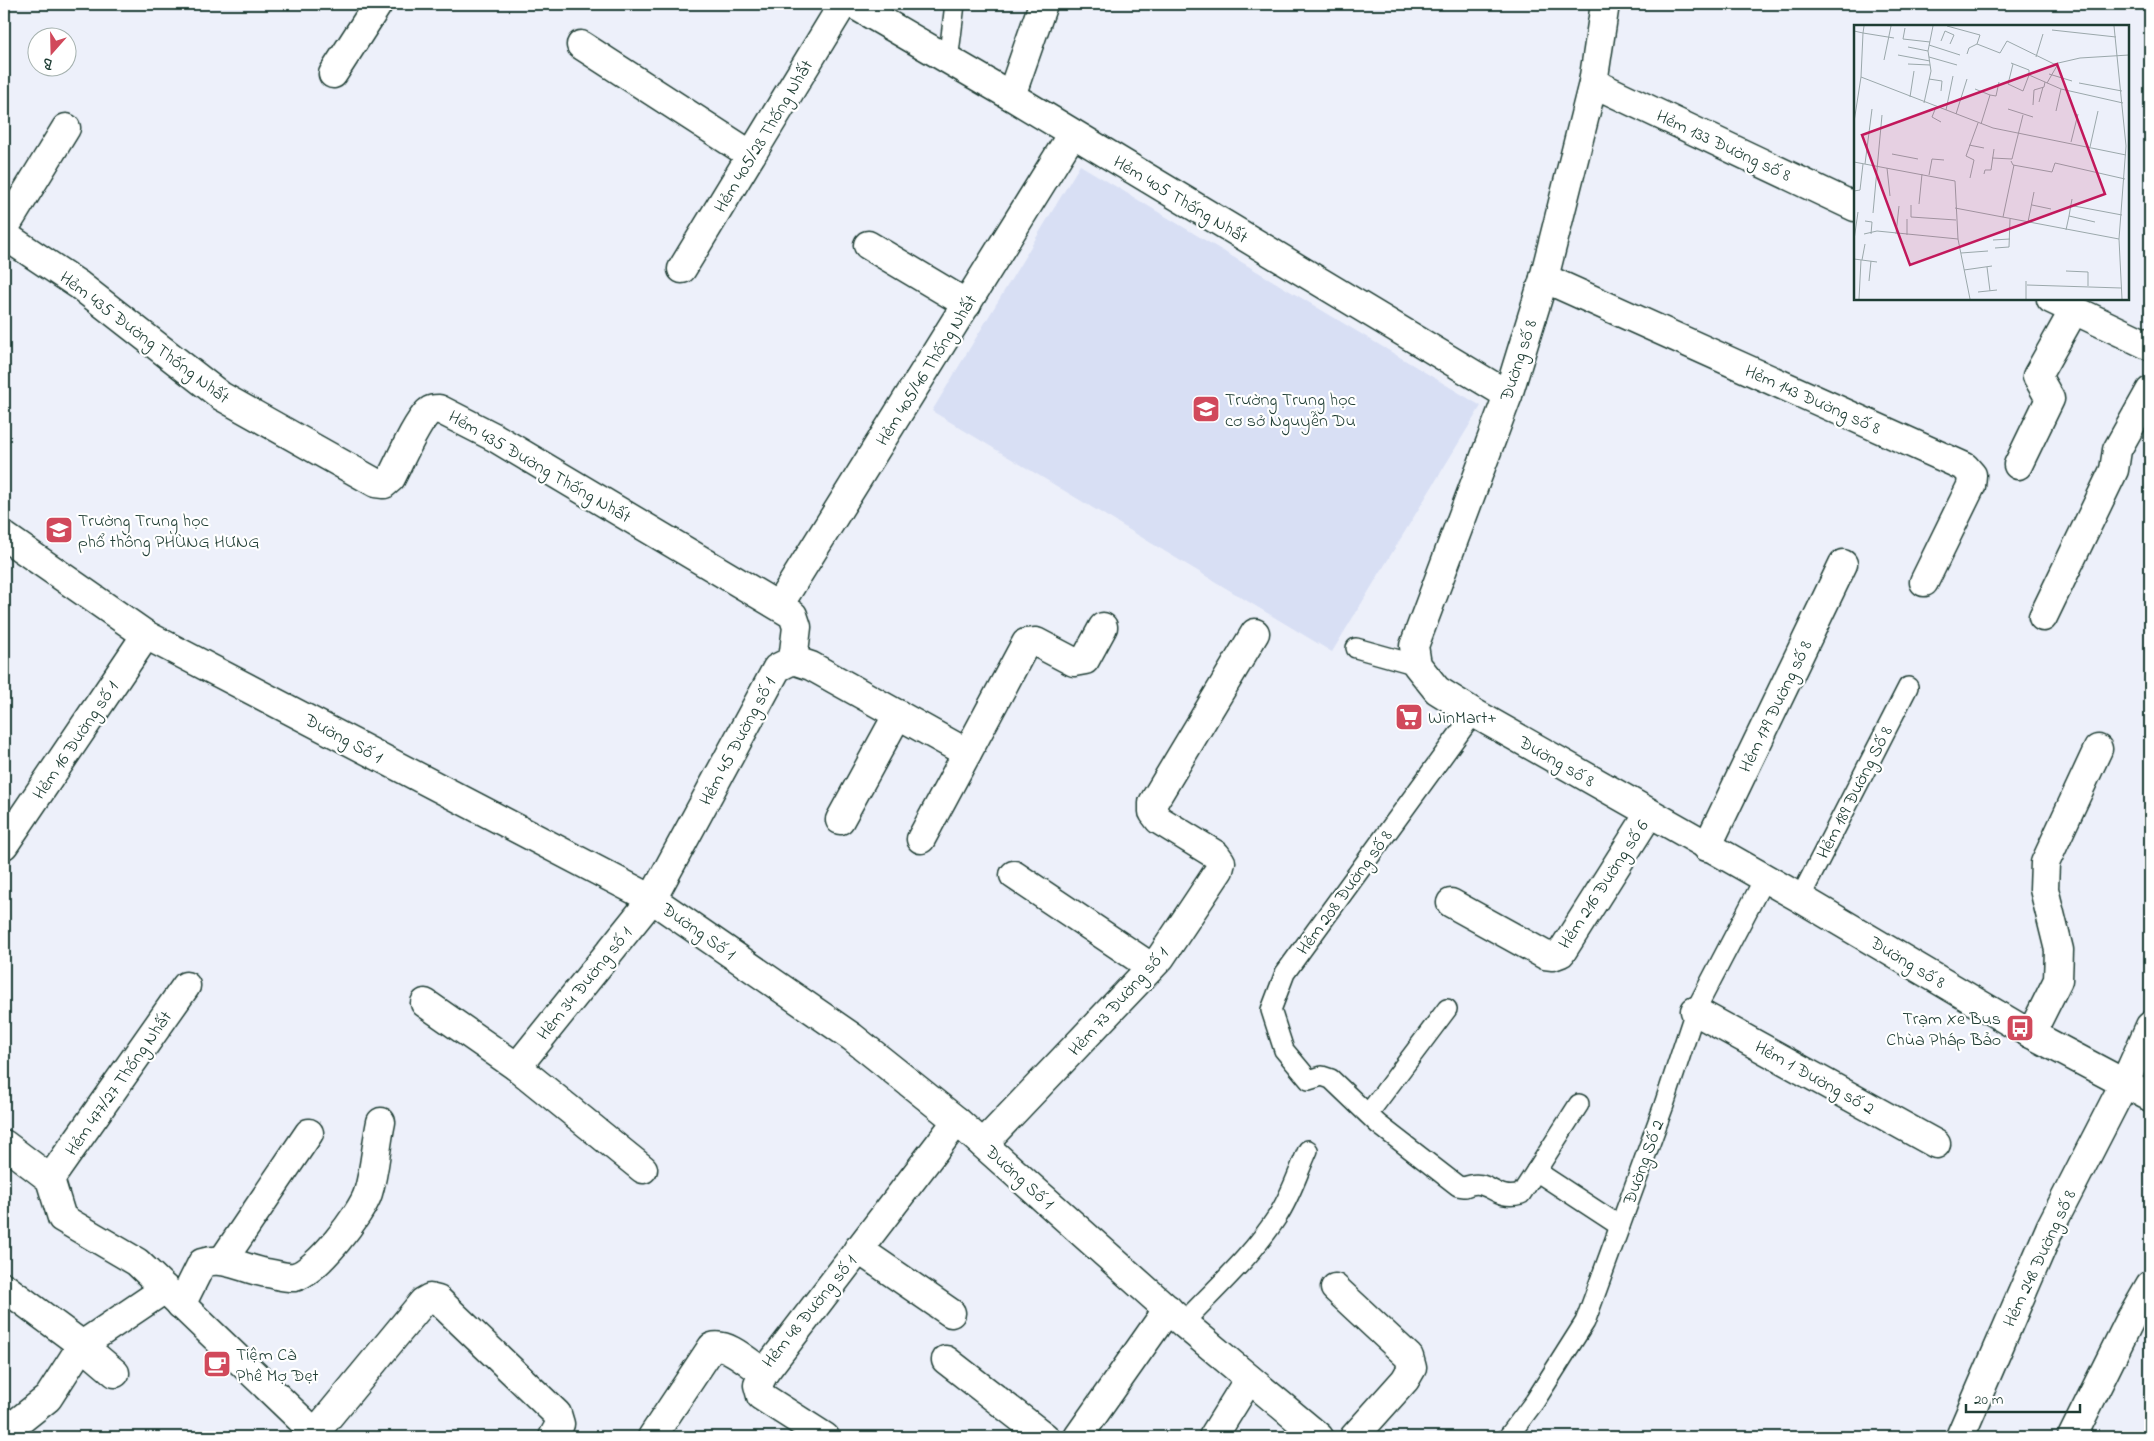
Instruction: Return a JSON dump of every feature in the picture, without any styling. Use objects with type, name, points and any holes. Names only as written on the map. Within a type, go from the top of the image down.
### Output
[{"type":"street","points":[[333,74],[378,4]]},
{"type":"street","name":"Hẻm 405/28 Thống Nhất","points":[[682,268],[843,4]]},
{"type":"street","name":"Hẻm 405 Thống Nhất","points":[[853,4],[1011,96],[1508,395]]},
{"type":"street","points":[[1011,96],[1043,4]]},
{"type":"street","name":"Đường số 8","points":[[1605,4],[1593,83],[1544,278],[1508,395],[1414,646],[1417,665],[1437,690],[1474,713],[1707,847],[1800,898],[2031,1034],[2125,1082],[2150,1097]]},
{"type":"street","points":[[581,45],[751,155]]},
{"type":"street","name":"Hẻm 133 Đường số 8","points":[[1593,83],[1854,206]]},
{"type":"street","points":[[4,229],[66,128]]},
{"type":"street","name":"Hẻm 405/46 Thống Nhất","points":[[779,605],[1072,134]]},
{"type":"street","name":"Hẻm 435 Đường Thống Nhất","points":[[4,235],[79,285],[221,396],[376,484],[384,484],[390,478],[427,413],[432,409],[439,409],[494,437],[793,615],[797,628],[793,660]]},
{"type":"street","points":[[868,245],[967,304]]},
{"type":"street","name":"Hẻm 143 Đường số 8","points":[[1544,278],[1965,467],[1972,475],[1971,486],[1924,582]]},
{"type":"street","points":[[2018,465],[2050,399],[2037,376],[2063,304],[2150,346]]},
{"type":"street","points":[[2043,617],[2114,470],[2117,450],[2150,391]]},
{"type":"street","name":"Đường Số 1","points":[[4,536],[146,635],[652,899],[852,1037],[957,1120],[1175,1316],[1319,1437]]},
{"type":"street","name":"Hẻm 179 Đường số 8","points":[[1707,847],[1844,564]]},
{"type":"street","points":[[921,839],[1026,643],[1036,642],[1074,662],[1080,662],[1085,660],[1103,626]]},
{"type":"street","name":"Hẻm 73 Đường số 1","points":[[983,1144],[1161,957],[1219,870],[1221,862],[1216,855],[1159,820],[1153,812],[1153,802],[1255,633]]},
{"type":"street","name":"Hẻm 16 Đường số 1","points":[[4,845],[146,635]]},
{"type":"street","points":[[793,660],[810,666],[967,753]]},
{"type":"street","name":"Hẻm 45 Đường số 1","points":[[652,899],[777,668],[793,660]]},
{"type":"street","points":[[840,820],[898,714]]},
{"type":"street","points":[[2031,1034],[2058,980],[2059,950],[2044,888],[2045,863],[2098,749]]},
{"type":"street","name":"Hẻm 216 Đường số 6","points":[[1452,903],[1545,955],[1553,956],[1561,953],[1649,814]]},
{"type":"street","points":[[1014,875],[1152,967]]},
{"type":"street","name":"Hẻm 34 Đường số 1","points":[[517,1067],[652,899]]},
{"type":"street","name":"Hẻm 477/27 Thống Nhất","points":[[50,1179],[186,986]]},
{"type":"street","points":[[424,1003],[517,1067],[643,1170]]},
{"type":"street","name":"Hẻm 1 Đường số 2","points":[[1695,1011],[1936,1144]]},
{"type":"street","name":"Hẻm 248 Đường số 8","points":[[1960,1437],[2051,1226],[2125,1082],[2150,1026]]},
{"type":"street","name":"Hẻm 48 Đường số 1","points":[[652,1437],[712,1348],[718,1345],[727,1348],[764,1373],[957,1120]]},
{"type":"street","points":[[4,1433],[48,1398],[82,1345],[173,1297],[202,1263],[212,1259],[223,1260],[260,1272],[295,1277],[319,1262],[351,1223],[368,1194],[381,1122]]},
{"type":"street","points":[[223,1260],[309,1133]]},
{"type":"street","points":[[4,1144],[50,1179],[62,1218],[137,1262],[314,1435],[423,1302],[430,1298],[438,1300],[557,1414],[560,1424],[553,1437]]},
{"type":"street","points":[[858,1249],[951,1313]]},
{"type":"street","points":[[2072,1437],[2131,1318],[2150,1285]]},
{"type":"street","points":[[4,1287],[115,1372]]},
{"type":"street","points":[[1335,1288],[1409,1357],[1412,1368],[1405,1380],[1354,1437]]},
{"type":"street","points":[[1078,1437],[1175,1316]]},
{"type":"street","points":[[946,1360],[1045,1437]]},
{"type":"street","points":[[764,1373],[758,1385],[761,1396],[825,1437]]},
{"type":"street","points":[[1213,1437],[1249,1379]]},
{"type":"lane","points":[[948,61],[955,4]]},
{"type":"lane","points":[[1356,648],[1417,665]]},
{"type":"lane","name":"Hẻm 189 Đường Số 8","points":[[1800,898],[1908,687]]},
{"type":"lane","name":"Hẻm 208 Đường số 8","points":[[1368,1114],[1331,1079],[1322,1076],[1309,1080],[1284,1050],[1271,1010],[1285,973],[1474,713]]},
{"type":"lane","name":"Đường Số 2","points":[[1508,1437],[1535,1401],[1585,1322],[1664,1105],[1695,1011],[1764,879]]},
{"type":"lane","points":[[1447,1009],[1368,1114],[1378,1124],[1458,1186],[1465,1187],[1472,1184],[1482,1184],[1500,1195],[1511,1197],[1521,1194],[1579,1104]]},
{"type":"lane","points":[[1175,1316],[1258,1244],[1288,1198],[1308,1150]]},
{"type":"lane","points":[[1536,1171],[1620,1226]]},
{"type":"shaded area","name":"Trường Trung học cơ sở Nguyễn Du","points":[[1080,165],[1481,406],[1332,652],[932,411]]},
{"type":"place","name":"Trường Trung học cơ sở Nguyễn Du","points":[[1206,409]]},
{"type":"place","name":"Trường Trung học phổ thông PHÙNG HƯNG","points":[[59,530]]},
{"type":"place","name":"WinMart+","points":[[1409,717]]},
{"type":"place","name":"Trạm Xe Bus Chùa Pháp Bảo","points":[[2020,1028]]},
{"type":"place","name":"Tiệm Cà Phê Mợ Đẹt","points":[[217,1364]]}]
